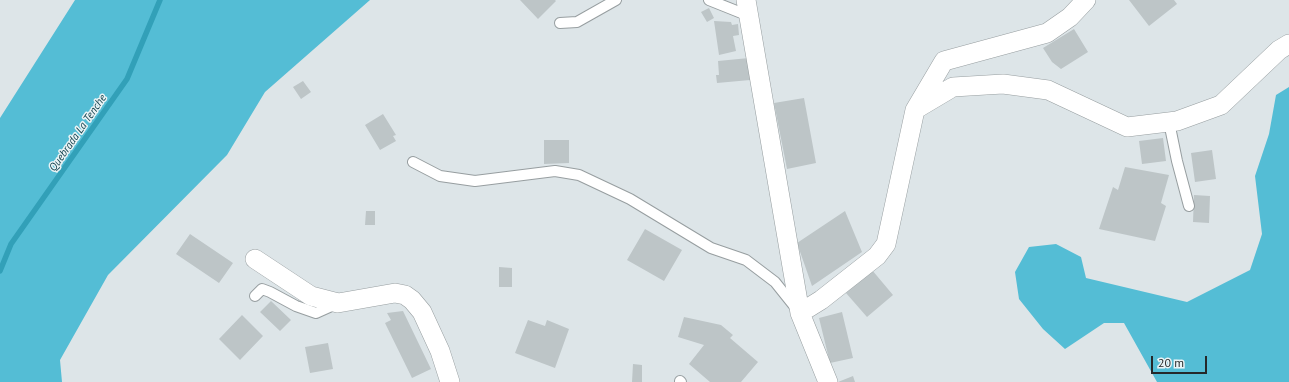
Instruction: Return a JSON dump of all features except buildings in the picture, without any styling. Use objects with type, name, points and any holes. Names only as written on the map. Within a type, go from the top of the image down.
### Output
[{"type":"street","points":[[800,313],[821,300],[877,256],[886,244],[915,110],[944,61],[1047,33],[1070,18],[1086,0]]},
{"type":"street","points":[[748,8],[800,313],[828,382]]},
{"type":"street","points":[[915,110],[953,87],[1002,84],[1048,90],[1127,127],[1177,121],[1221,105],[1279,50],[1289,44]]},
{"type":"street","points":[[255,259],[311,296],[338,303],[395,293],[405,295],[412,300],[422,312],[440,351],[450,382]]},
{"type":"lane","points":[[560,23],[577,22],[616,0]]},
{"type":"lane","points":[[709,0],[748,8]]},
{"type":"lane","points":[[1169,122],[1177,161],[1189,206]]},
{"type":"lane","points":[[413,162],[440,176],[475,181],[555,171],[579,175],[630,199],[710,248],[746,260],[775,282],[800,313]]},
{"type":"lane","points":[[255,296],[262,289],[296,306],[316,313],[338,303]]},
{"type":"shaded area","points":[[75,0],[370,0],[265,92],[227,155],[108,275],[60,360],[62,382],[0,382],[0,118]]},
{"type":"shaded area","points":[[1289,87],[1289,382],[1157,382],[1124,323],[1104,323],[1065,349],[1043,329],[1019,299],[1015,272],[1029,247],[1056,244],[1081,257],[1086,278],[1187,302],[1250,270],[1262,234],[1255,176],[1269,134],[1276,95]]},
{"type":"waterway","name":"Quebrada La Tenche","points":[[0,271],[11,244],[127,79],[160,0]]}]
